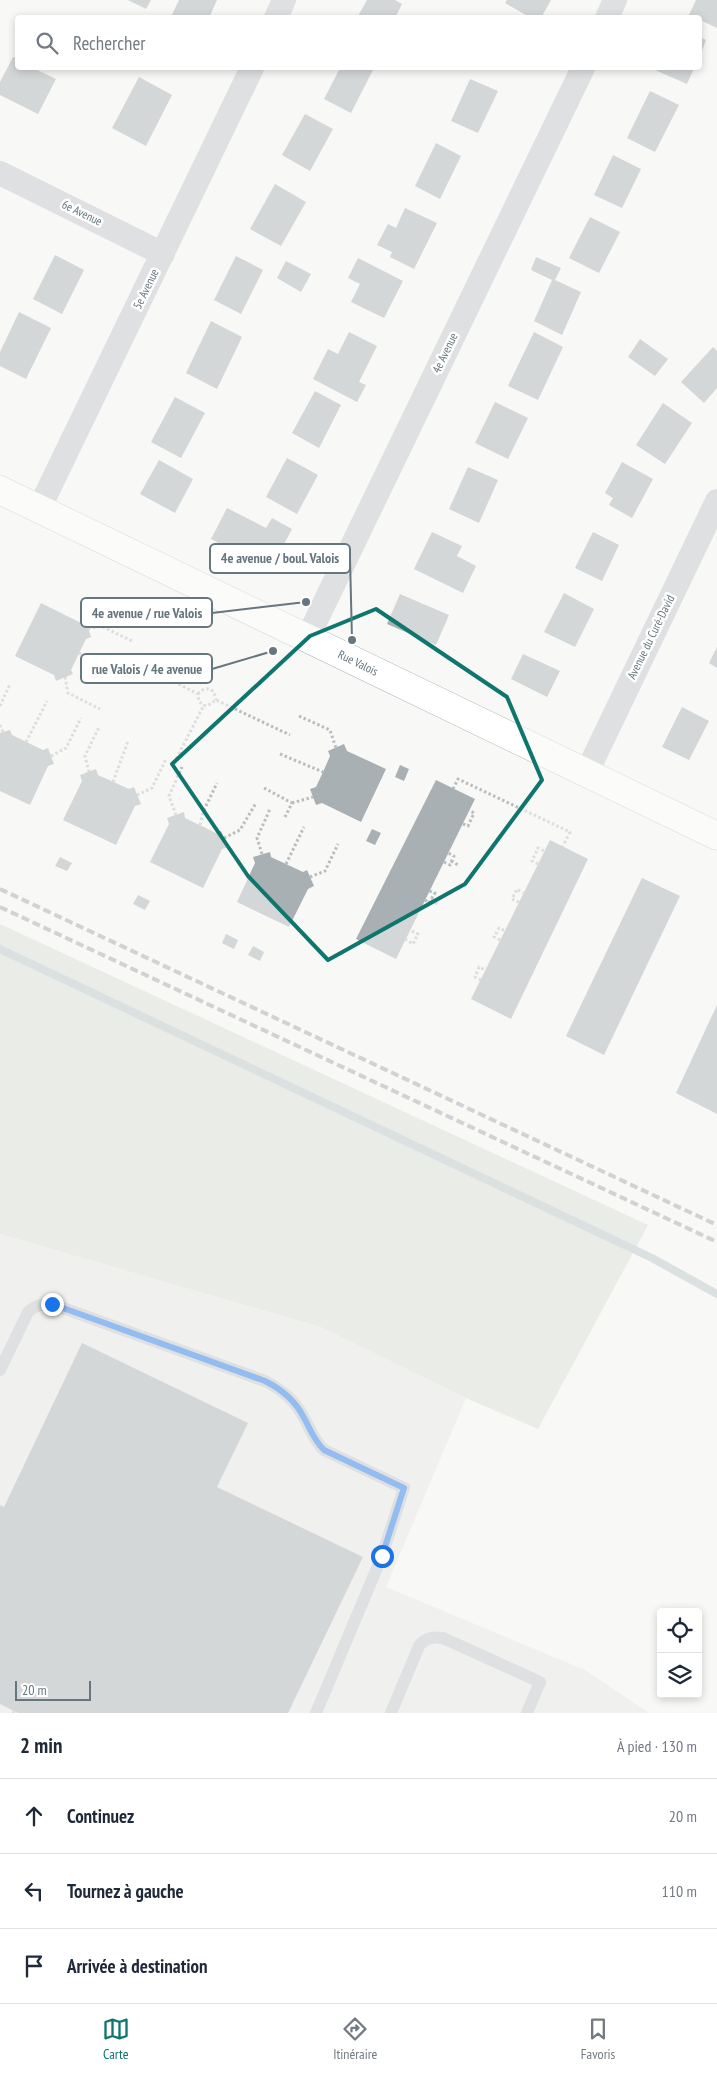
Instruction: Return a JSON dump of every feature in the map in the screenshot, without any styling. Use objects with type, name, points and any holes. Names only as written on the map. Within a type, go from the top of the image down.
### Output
[{"type":"street","points":[[277,15],[284,0]]},
{"type":"street","points":[[608,15],[615,0]]},
{"type":"street","name":"5e Avenue","points":[[39,509],[251,70]]},
{"type":"street","name":"4e Avenue","points":[[307,639],[582,70]]},
{"type":"street","name":"6e Avenue","points":[[0,173],[163,254]]},
{"type":"street","name":"Rue Valois","points":[[0,490],[717,836]]},
{"type":"street","name":"Avenue du Curé-David","points":[[586,774],[717,501]]},
{"type":"lane","points":[[0,1370],[28,1312],[34,1306],[52,1304],[265,1381],[280,1389],[293,1400],[303,1415],[315,1441],[324,1450],[404,1488],[382,1556],[316,1713]]},
{"type":"lane","points":[[391,1713],[420,1646],[428,1638],[443,1638],[540,1682],[527,1713]]},
{"type":"path","points":[[88,629],[101,626],[132,641]]},
{"type":"path","points":[[79,653],[118,671]]},
{"type":"path","points":[[125,657],[198,694],[200,702],[204,705],[210,705],[216,700]]},
{"type":"path","points":[[65,677],[68,693],[100,709]]},
{"type":"path","points":[[0,706],[10,684]]},
{"type":"path","points":[[198,694],[203,689],[208,688],[214,692],[216,700]]},
{"type":"path","points":[[216,700],[290,735]]},
{"type":"path","points":[[26,742],[47,701]]},
{"type":"path","points":[[174,763],[204,705]]},
{"type":"path","points":[[299,716],[330,730],[336,748]]},
{"type":"path","points":[[51,756],[66,748],[81,718]]},
{"type":"path","points":[[0,725],[3,732]]},
{"type":"path","points":[[89,772],[85,756],[99,726]]},
{"type":"path","points":[[112,782],[128,740]]},
{"type":"path","points":[[280,754],[323,772]]},
{"type":"path","points":[[137,795],[152,788],[166,759]]},
{"type":"path","points":[[176,815],[169,796],[182,767]]},
{"type":"path","points":[[453,789],[458,779],[570,832],[563,846]]},
{"type":"path","points":[[200,825],[203,812],[217,783]]},
{"type":"path","points":[[264,788],[292,803]]},
{"type":"path","points":[[285,817],[292,803],[313,796]]},
{"type":"path","points":[[224,838],[240,830],[256,803]]},
{"type":"path","points":[[262,854],[257,838],[270,809]]},
{"type":"path","points":[[463,824],[468,826],[474,813],[469,810]]},
{"type":"path","points":[[470,822],[476,825]]},
{"type":"path","points":[[286,864],[304,827]]},
{"type":"path","points":[[310,877],[325,870],[338,844]]},
{"type":"path","points":[[538,864],[532,861],[533,853],[538,848],[544,851]]},
{"type":"path","points":[[444,862],[450,865],[454,856],[448,853]]},
{"type":"path","points":[[451,861],[458,866]]},
{"type":"path","points":[[519,902],[512,899],[512,894],[517,889],[523,893]]},
{"type":"path","points":[[425,900],[429,903],[435,893],[429,891]]},
{"type":"path","points":[[431,900],[438,904]]},
{"type":"path","points":[[500,940],[494,937],[498,928],[505,931]]},
{"type":"path","points":[[406,939],[413,944],[415,941],[418,934],[410,930]]},
{"type":"path","points":[[492,930],[496,932]]},
{"type":"path","points":[[415,941],[420,944]]},
{"type":"path","points":[[481,980],[475,977],[476,972],[480,967],[485,970]]},
{"type":"highlighted area","points":[[376,609],[507,697],[542,780],[465,884],[328,960],[248,876],[172,764],[310,636]]},
{"type":"shaded area","points":[[0,924],[648,1225],[538,1429],[466,1398],[321,1327],[0,1234]]},
{"type":"shaded area","points":[[0,1234],[321,1327],[466,1398],[386,1587],[585,1670],[649,1713],[0,1713]]},
{"type":"building","points":[[128,0],[151,0],[146,9]]},
{"type":"building","points":[[179,0],[217,0],[210,15],[172,15]]},
{"type":"building","points":[[367,0],[395,0],[402,4],[396,15],[359,15]]},
{"type":"building","points":[[507,0],[551,0],[543,15],[526,15],[505,3]]},
{"type":"building","points":[[696,0],[717,0],[717,28],[702,21],[702,15],[689,15]]},
{"type":"building","points":[[702,38],[706,40],[702,51]]},
{"type":"building","points":[[13,57],[15,58],[15,70],[37,70],[56,79],[38,114],[0,95],[0,82]]},
{"type":"building","points":[[339,70],[373,70],[351,113],[324,99]]},
{"type":"building","points":[[655,70],[693,70],[687,84]]},
{"type":"building","points":[[139,77],[172,95],[146,146],[112,128]]},
{"type":"building","points":[[470,79],[498,91],[478,133],[451,121]]},
{"type":"building","points":[[650,91],[679,105],[655,152],[627,138]]},
{"type":"building","points":[[305,114],[333,129],[310,171],[282,155]]},
{"type":"building","points":[[436,143],[461,156],[440,199],[415,186]]},
{"type":"building","points":[[613,155],[641,169],[622,208],[594,195]]},
{"type":"building","points":[[275,184],[306,202],[281,246],[250,229]]},
{"type":"building","points":[[405,208],[437,223],[414,269],[390,257],[392,252],[377,245],[388,224],[396,228]]},
{"type":"building","points":[[590,217],[620,232],[599,273],[569,258]]},
{"type":"building","points":[[55,255],[84,270],[62,314],[33,299]]},
{"type":"building","points":[[236,256],[263,270],[241,314],[214,300]]},
{"type":"building","points":[[536,257],[561,268],[555,280],[581,292],[562,335],[534,321],[552,280],[531,270]]},
{"type":"building","points":[[358,258],[403,281],[384,318],[351,302],[360,284],[348,278]]},
{"type":"building","points":[[286,261],[311,274],[301,292],[277,278]]},
{"type":"building","points":[[19,312],[51,328],[26,379],[0,366],[0,352]]},
{"type":"building","points":[[211,321],[242,337],[217,389],[186,373]]},
{"type":"building","points":[[349,332],[377,346],[359,382],[366,385],[357,402],[313,379],[328,349],[338,354]]},
{"type":"building","points":[[534,332],[563,347],[538,400],[508,386]]},
{"type":"building","points":[[640,339],[668,359],[655,376],[628,357]]},
{"type":"building","points":[[713,347],[717,351],[717,388],[704,403],[681,382]]},
{"type":"building","points":[[315,391],[341,405],[319,448],[292,433]]},
{"type":"building","points":[[175,397],[205,413],[181,458],[151,442]]},
{"type":"building","points":[[495,402],[528,418],[508,459],[475,443]]},
{"type":"building","points":[[663,403],[692,423],[665,464],[636,445]]},
{"type":"building","points":[[287,458],[318,475],[297,514],[266,497]]},
{"type":"building","points":[[159,460],[193,479],[175,513],[140,494]]},
{"type":"building","points":[[622,462],[653,479],[632,518],[609,505],[613,498],[605,493]]},
{"type":"building","points":[[468,467],[498,480],[479,523],[449,509]]},
{"type":"building","points":[[227,508],[266,528],[272,518],[292,529],[270,571],[211,539]]},
{"type":"building","points":[[432,532],[462,546],[457,556],[476,566],[463,593],[414,569]]},
{"type":"building","points":[[593,532],[619,545],[602,581],[575,568]]},
{"type":"building","points":[[564,593],[594,609],[575,647],[544,632]]},
{"type":"building","points":[[400,594],[449,615],[436,645],[387,624]]},
{"type":"building","points":[[41,603],[79,622],[86,620],[91,637],[86,639],[71,670],[73,674],[56,681],[54,675],[15,656]]},
{"type":"building","points":[[717,647],[717,668],[709,663]]},
{"type":"building","points":[[523,654],[560,671],[547,697],[511,679]]},
{"type":"building","points":[[682,707],[709,721],[689,760],[662,747]]},
{"type":"building","points":[[10,730],[12,735],[43,750],[48,748],[54,764],[48,766],[30,805],[0,791],[0,733]]},
{"type":"building","points":[[344,744],[347,751],[386,769],[361,822],[322,803],[316,805],[310,789],[316,787],[330,756],[328,751]]},
{"type":"building","points":[[400,765],[409,769],[404,781],[395,777]]},
{"type":"building","points":[[96,769],[98,775],[129,789],[134,787],[141,804],[135,806],[116,845],[63,820],[82,781],[80,775]]},
{"type":"building","points":[[436,780],[475,799],[396,959],[356,939]]},
{"type":"building","points":[[184,812],[185,818],[216,833],[221,831],[228,847],[222,849],[203,888],[150,862],[169,824],[167,818]]},
{"type":"building","points":[[372,829],[381,833],[375,845],[366,841]]},
{"type":"building","points":[[550,840],[588,859],[511,1019],[471,999]]},
{"type":"building","points":[[270,852],[271,857],[303,872],[307,870],[314,886],[308,889],[289,927],[237,902],[255,863],[253,857]]},
{"type":"building","points":[[60,857],[72,863],[67,871],[55,866]]},
{"type":"building","points":[[642,878],[680,896],[604,1055],[566,1036]]},
{"type":"building","points":[[138,895],[150,901],[145,910],[133,904]]},
{"type":"building","points":[[226,934],[238,940],[234,949],[222,943]]},
{"type":"building","points":[[253,946],[264,952],[260,961],[248,955]]},
{"type":"building","points":[[717,1005],[717,1114],[676,1093]]},
{"type":"building","points":[[82,1343],[248,1423],[217,1487],[363,1557],[288,1713],[18,1713],[0,1704],[0,1505],[4,1507]]},
{"type":"waterway","points":[[0,949],[652,1258],[717,1294]]},
{"type":"railway","points":[[0,889],[717,1225]]},
{"type":"railway","points":[[0,907],[717,1242]]},
{"type":"place","name":"4e avenue / rue Valois","points":[[306,602]]},
{"type":"place","name":"4e avenue / boul. Valois","points":[[352,640]]},
{"type":"place","name":"rue Valois / 4e avenue","points":[[273,651]]},
{"type":"route","points":[[52,1304],[265,1381],[280,1389],[293,1400],[303,1415],[315,1441],[324,1450],[404,1488],[382,1556]]}]
